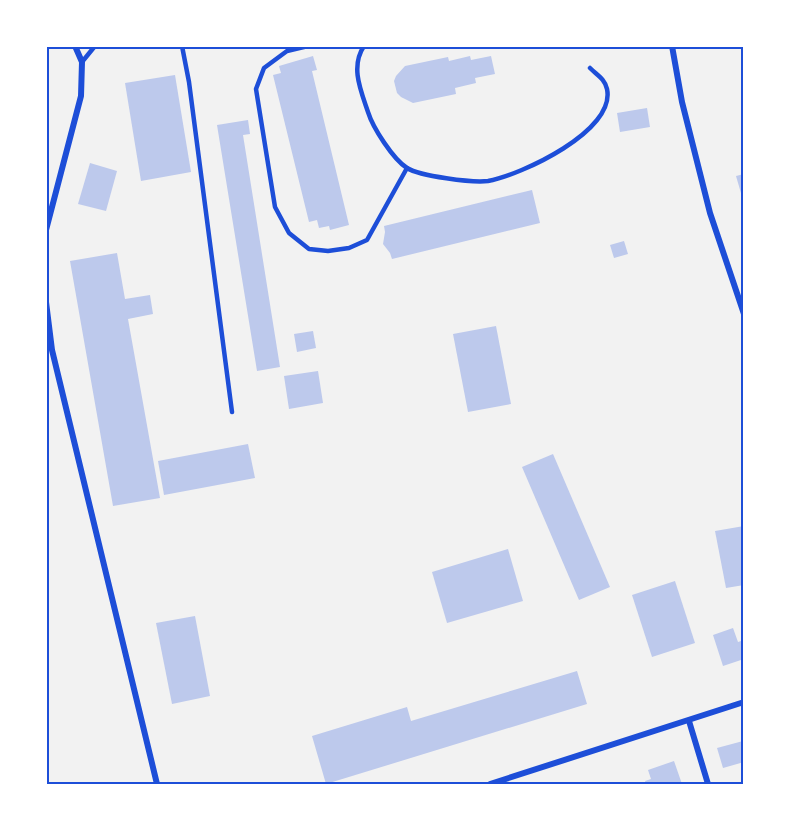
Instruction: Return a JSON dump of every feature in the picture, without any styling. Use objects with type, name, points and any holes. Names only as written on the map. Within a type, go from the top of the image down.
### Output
[{"type":"street","points":[[46,231],[81,96],[82,62],[75,46]]},
{"type":"street","points":[[672,46],[682,102],[710,213],[744,314]]},
{"type":"street","points":[[46,302],[52,350],[157,784]]},
{"type":"street","points":[[490,784],[744,702]]},
{"type":"street","points":[[689,721],[708,784]]},
{"type":"lane","points":[[82,62],[95,46]]},
{"type":"lane","points":[[182,46],[189,82],[232,412]]},
{"type":"lane","points":[[308,46],[287,51],[264,68],[256,89],[275,207],[289,233],[309,249],[328,251],[349,248],[367,240],[407,168]]},
{"type":"lane","points":[[364,46],[359,54],[357,77],[370,120],[391,152],[407,168],[453,180],[488,181],[526,168],[561,151],[596,123],[605,109],[608,92],[604,81],[590,68]]},
{"type":"building","points":[[313,56],[317,70],[312,71],[349,225],[330,230],[329,226],[319,228],[317,220],[309,222],[273,75],[281,73],[279,66]]},
{"type":"building","points":[[470,56],[471,60],[491,56],[495,74],[475,78],[476,83],[455,88],[456,94],[413,103],[397,93],[394,81],[405,66],[448,57],[449,61]]},
{"type":"building","points":[[175,75],[191,172],[141,181],[125,83]]},
{"type":"building","points":[[647,108],[650,127],[620,132],[617,113]]},
{"type":"building","points":[[248,120],[250,134],[243,135],[280,367],[257,371],[217,125]]},
{"type":"building","points":[[90,163],[117,171],[106,211],[78,204]]},
{"type":"building","points":[[744,174],[744,200],[743,200],[736,176]]},
{"type":"building","points":[[532,190],[540,223],[392,259],[383,244],[384,226]]},
{"type":"building","points":[[624,241],[628,254],[614,258],[610,245]]},
{"type":"building","points":[[117,253],[125,299],[150,295],[153,314],[128,319],[160,498],[113,506],[70,261]]},
{"type":"building","points":[[496,326],[511,404],[468,412],[453,334]]},
{"type":"building","points":[[313,331],[316,348],[297,352],[294,334]]},
{"type":"building","points":[[318,371],[323,403],[289,409],[284,376]]},
{"type":"building","points":[[248,444],[255,478],[164,495],[158,461]]},
{"type":"building","points":[[553,454],[610,587],[579,600],[522,467]]},
{"type":"building","points":[[744,526],[744,585],[726,588],[715,531]]},
{"type":"building","points":[[508,549],[523,601],[447,623],[432,572]]},
{"type":"building","points":[[675,581],[695,643],[652,657],[632,595]]},
{"type":"building","points":[[195,616],[210,696],[172,704],[156,623]]},
{"type":"building","points":[[733,628],[738,642],[744,640],[744,659],[723,666],[713,635]]},
{"type":"building","points":[[577,671],[587,704],[326,784],[312,736],[407,707],[411,721]]},
{"type":"building","points":[[743,741],[744,762],[723,768],[717,748]]},
{"type":"building","points":[[674,761],[682,784],[646,784],[645,781],[651,779],[648,770]]}]
